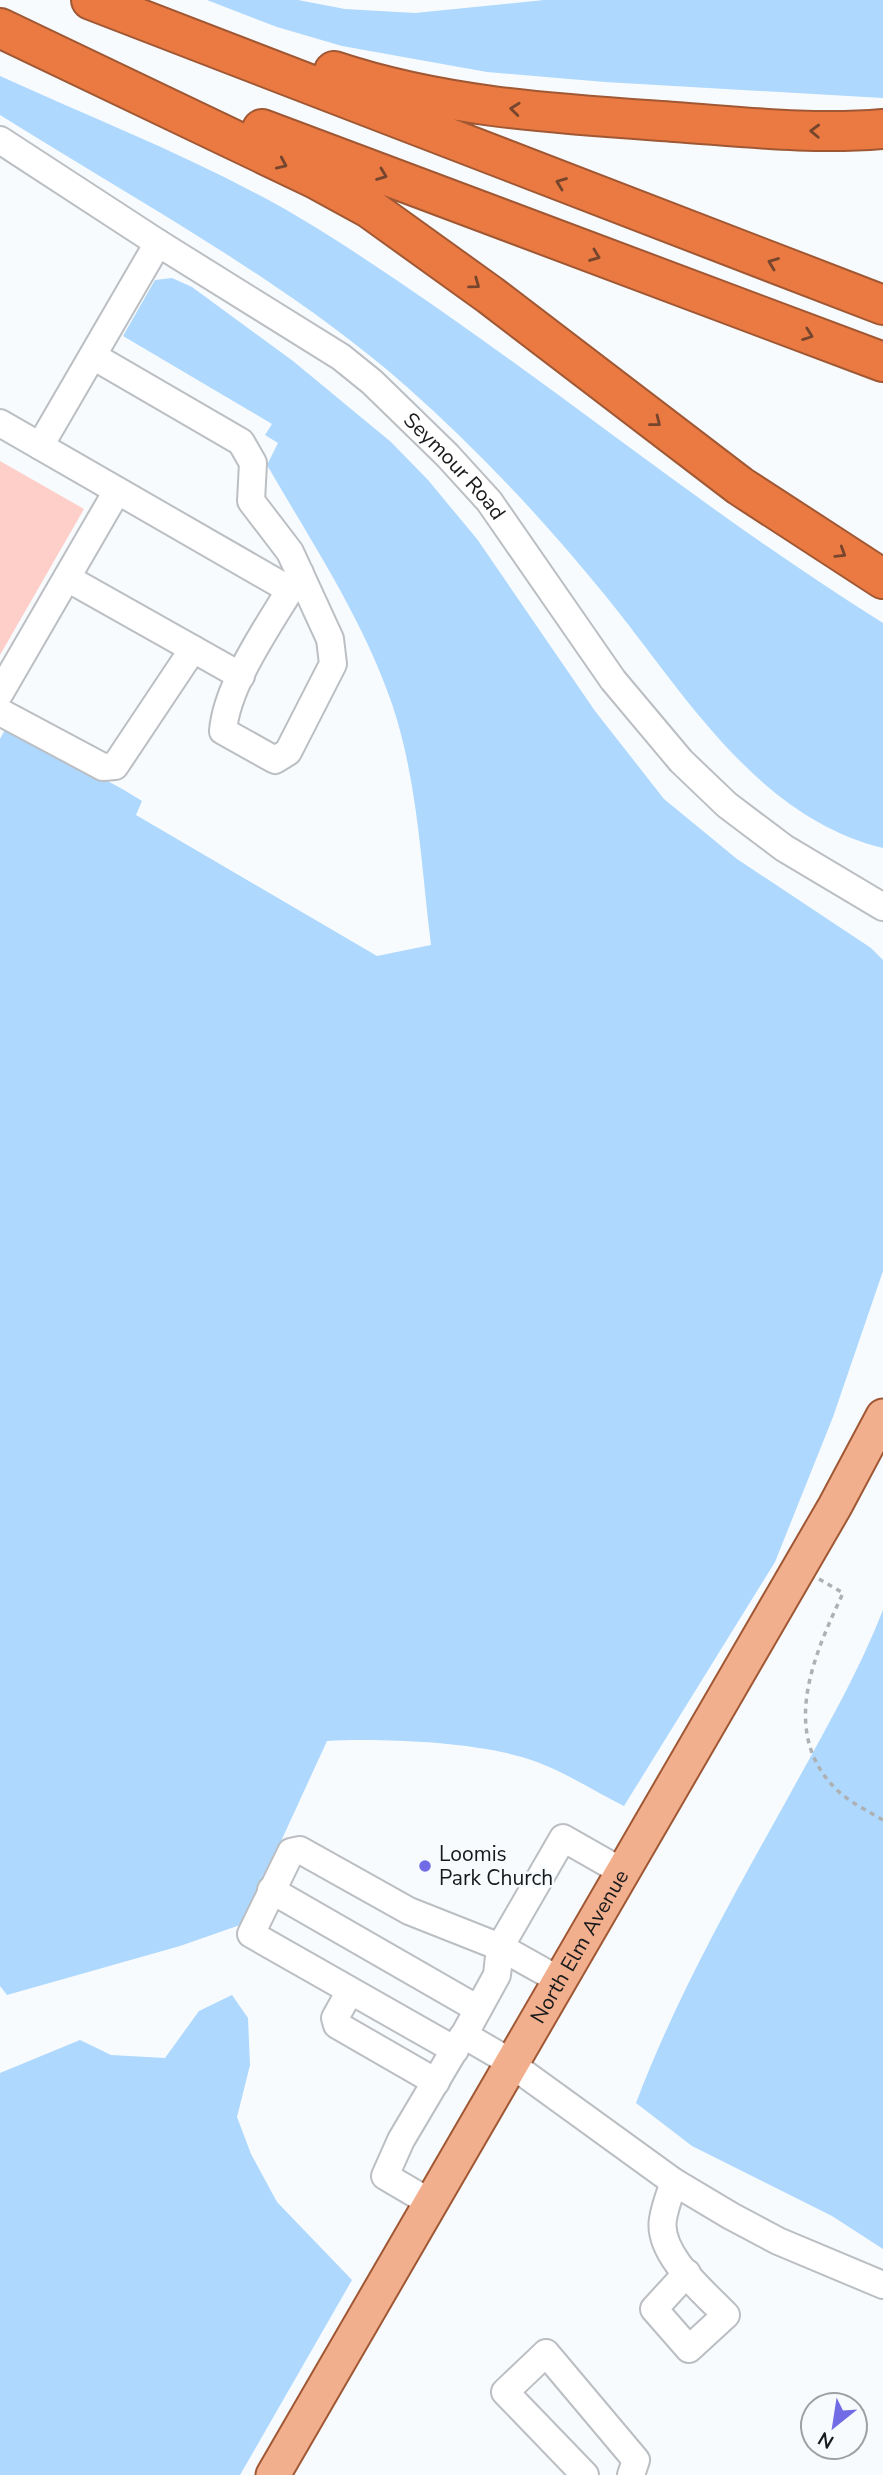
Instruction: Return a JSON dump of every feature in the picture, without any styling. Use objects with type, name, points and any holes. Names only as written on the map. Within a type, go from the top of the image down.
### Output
[{"type":"highway","points":[[91,0],[883,305]]},
{"type":"highway","points":[[127,0],[308,63],[432,98],[581,115],[783,130],[883,129]]},
{"type":"highway","points":[[0,23],[271,132],[883,362]]},
{"type":"highway","points":[[0,28],[316,179],[369,208],[490,295],[740,486],[883,579]]},
{"type":"main road","name":"North Elm Avenue","points":[[273,2475],[799,1567],[883,1416]]},
{"type":"street","name":"Seymour Road","points":[[0,140],[341,357],[391,399],[489,501],[613,680],[667,747],[745,819],[784,848],[883,907]]},
{"type":"street","points":[[40,446],[158,243]]},
{"type":"street","points":[[93,356],[241,443],[253,463],[251,501],[290,552],[295,582],[330,639],[333,664],[288,752],[275,760],[223,731],[224,718],[241,676],[295,582]]},
{"type":"street","points":[[0,423],[117,491],[295,582]]},
{"type":"street","points":[[0,693],[117,491]]},
{"type":"street","points":[[67,578],[241,676]]},
{"type":"street","points":[[0,712],[103,767],[114,766],[193,649]]},
{"type":"street","name":"Seymour Road","points":[[830,875],[883,888]]},
{"type":"street","points":[[431,2203],[386,2176],[401,2140],[497,1975],[500,1947],[563,1838],[621,1871]]},
{"type":"street","points":[[559,1980],[500,1947],[409,1911],[300,1850],[290,1852],[250,1930],[251,1934],[350,1991],[510,2065],[674,2182],[778,2241],[883,2286]]},
{"type":"street","points":[[271,1891],[478,2009]]},
{"type":"street","points":[[350,1991],[335,2018],[337,2025],[436,2082]]},
{"type":"street","points":[[674,2182],[662,2221],[672,2257],[687,2273]]},
{"type":"street","points":[[585,2475],[505,2392],[546,2353],[636,2460],[631,2475]]},
{"type":"path","points":[[799,1567],[843,1593],[811,1669],[804,1716],[811,1749],[818,1765],[840,1792],[883,1820]]},
{"type":"shaded area","points":[[207,0],[298,0],[345,9],[415,13],[544,0],[883,0],[883,98],[605,82],[487,72],[342,46],[277,27]]},
{"type":"shaded area","points":[[0,76],[200,165],[315,227],[459,323],[739,527],[883,623],[883,848],[837,832],[796,808],[759,779],[724,745],[604,594],[534,512],[460,436],[407,387],[311,311],[261,277],[0,115]]},
{"type":"shaded area","points":[[172,278],[192,287],[293,361],[391,442],[428,480],[477,539],[595,711],[664,799],[737,859],[871,948],[883,960],[883,1271],[833,1417],[775,1562],[624,1806],[559,1772],[516,1755],[434,1743],[327,1741],[243,1924],[180,1946],[7,1995],[0,1986],[0,739],[7,726],[124,790],[142,801],[136,815],[377,956],[431,945],[413,793],[401,733],[380,673],[352,612],[267,465],[278,443],[265,435],[272,424],[123,336],[155,280]]},
{"type":"shaded area","points":[[883,1610],[883,2249],[832,2216],[692,2146],[636,2103],[690,1981],[842,1699]]},
{"type":"shaded area","points":[[232,1995],[248,2018],[250,2065],[237,2117],[251,2154],[277,2202],[352,2280],[240,2475],[0,2475],[0,2073],[80,2040],[111,2055],[165,2058],[199,2011]]},
{"type":"building","points":[[0,461],[84,509],[0,655]]},
{"type":"place","name":"Loomis Park Church","points":[[425,1866]]}]
